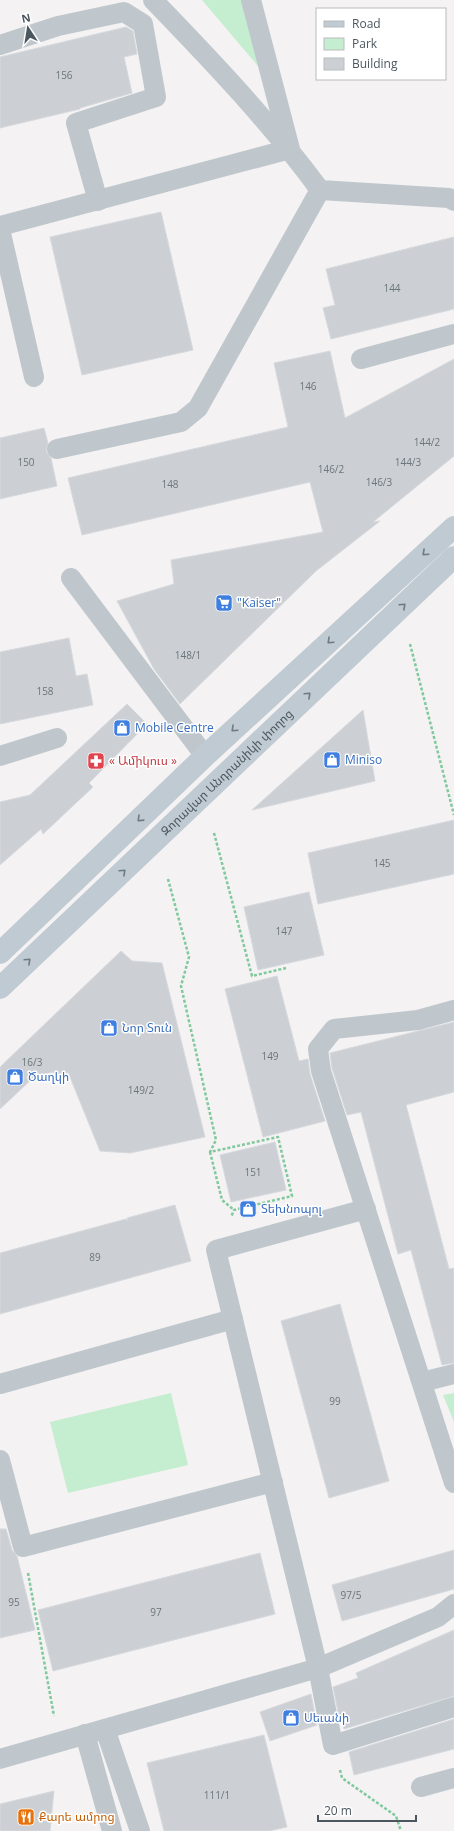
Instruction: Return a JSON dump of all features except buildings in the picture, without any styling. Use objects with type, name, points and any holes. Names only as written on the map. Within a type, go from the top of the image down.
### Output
[{"type":"main road","points":[[0,953],[205,756],[454,527]]},
{"type":"main road","name":"Զորավար Անդրանիկի փողոց","points":[[0,988],[454,557]]},
{"type":"lane","points":[[154,0],[214,63],[290,149],[320,190]]},
{"type":"lane","points":[[251,0],[290,149]]},
{"type":"lane","points":[[0,45],[58,26],[124,12],[143,24],[156,97],[76,123],[98,201]]},
{"type":"lane","points":[[34,377],[0,228],[290,149]]},
{"type":"lane","points":[[320,190],[449,198],[454,201]]},
{"type":"lane","points":[[57,449],[181,422],[198,408],[320,190]]},
{"type":"lane","points":[[361,359],[454,334]]},
{"type":"lane","points":[[71,578],[205,756]]},
{"type":"lane","points":[[0,756],[57,738]]},
{"type":"lane","points":[[454,1010],[418,1020],[334,1029],[318,1049],[321,1071],[454,1483]]},
{"type":"lane","points":[[366,1209],[216,1250],[318,1668],[333,1745],[454,1708]]},
{"type":"lane","points":[[0,1384],[233,1319]]},
{"type":"lane","points":[[422,1382],[454,1374]]},
{"type":"lane","points":[[0,1460],[23,1547],[273,1482]]},
{"type":"lane","points":[[0,1758],[318,1668],[438,1617],[454,1604]]},
{"type":"lane","points":[[105,1729],[140,1831]]},
{"type":"lane","points":[[86,1734],[112,1831]]},
{"type":"lane","points":[[421,1787],[454,1778]]},
{"type":"path","points":[[410,644],[454,815]]},
{"type":"path","points":[[214,833],[252,976],[286,968]]},
{"type":"path","points":[[168,878],[189,957],[180,986],[216,1140],[210,1152],[222,1200],[234,1210]]},
{"type":"path","points":[[210,1152],[278,1137],[292,1196],[234,1210]]},
{"type":"path","points":[[216,1250],[234,1210]]},
{"type":"path","points":[[23,1547],[59,1742]]},
{"type":"path","points":[[342,1778],[396,1816],[401,1831]]},
{"type":"green space","points":[[202,0],[244,0],[263,72]]},
{"type":"green space","points":[[171,1393],[188,1465],[68,1493],[50,1422]]},
{"type":"green space","points":[[454,1393],[454,1422],[443,1395]]},
{"type":"place","name":"\"Kaiser\"","points":[[224,603]]},
{"type":"place","name":"Mobile Centre","points":[[122,728]]},
{"type":"place","name":"Miniso","points":[[332,760]]},
{"type":"place","name":"« Ամիկուս »","points":[[96,761]]},
{"type":"place","name":"Նոր Տուն","points":[[109,1028]]},
{"type":"place","name":"Ծաղկի","points":[[15,1077]]},
{"type":"place","name":"Տեխնոպոլ","points":[[248,1209]]},
{"type":"place","name":"Սեւանի","points":[[291,1718]]},
{"type":"place","name":"Քարե ամրոց","points":[[26,1817]]}]
